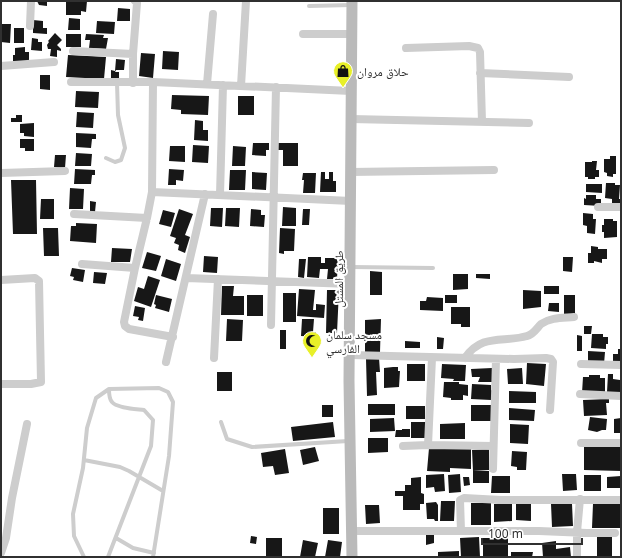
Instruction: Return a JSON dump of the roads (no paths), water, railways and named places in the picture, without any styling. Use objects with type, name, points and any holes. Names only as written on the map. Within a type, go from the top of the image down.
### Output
[{"type":"main road","name":"طريق المشتل","points":[[352,3],[350,172],[351,284],[349,381],[352,557]]},
{"type":"street","points":[[30,26],[31,1]]},
{"type":"street","points":[[133,83],[133,54],[137,3],[135,1]]},
{"type":"street","points":[[241,86],[246,1]]},
{"type":"street","points":[[207,84],[213,14]]},
{"type":"street","points":[[303,34],[351,34]]},
{"type":"street","points":[[406,48],[474,46],[478,48],[480,52],[482,122]]},
{"type":"street","points":[[73,50],[133,54]]},
{"type":"street","points":[[1,66],[54,62]]},
{"type":"street","points":[[480,73],[569,76]]},
{"type":"street","points":[[71,82],[153,82],[351,91]]},
{"type":"street","points":[[153,82],[152,192],[134,268],[124,322],[125,326],[129,329],[172,336]]},
{"type":"street","points":[[220,195],[222,85]]},
{"type":"street","points":[[271,325],[276,87]]},
{"type":"street","points":[[351,119],[529,123]]},
{"type":"street","points":[[350,172],[494,170]]},
{"type":"street","points":[[1,173],[64,171]]},
{"type":"street","points":[[152,192],[351,200]]},
{"type":"street","points":[[166,362],[205,194]]},
{"type":"street","points":[[598,207],[621,207]]},
{"type":"street","points":[[74,214],[147,218]]},
{"type":"street","points":[[82,264],[134,268]]},
{"type":"street","points":[[1,280],[35,278],[39,281],[41,382],[1,384]]},
{"type":"street","points":[[186,278],[351,284]]},
{"type":"street","points":[[214,358],[218,279]]},
{"type":"street","points":[[465,358],[471,349],[487,341],[529,336],[541,324],[547,321],[574,317]]},
{"type":"street","points":[[350,355],[432,358],[551,359],[553,362],[550,410]]},
{"type":"street","points":[[428,445],[432,358]]},
{"type":"street","points":[[493,469],[496,359]]},
{"type":"street","points":[[581,364],[621,365]]},
{"type":"street","points":[[580,394],[621,396]]},
{"type":"street","points":[[1,553],[6,538],[12,498],[27,424]]},
{"type":"street","points":[[581,443],[621,443]]},
{"type":"street","points":[[404,446],[493,446]]},
{"type":"street","points":[[461,531],[460,500],[464,498],[501,500],[621,500]]},
{"type":"street","points":[[577,557],[577,532],[580,499]]},
{"type":"street","points":[[352,531],[539,531],[615,533]]},
{"type":"lane","points":[[309,6],[352,3]]},
{"type":"lane","points":[[106,158],[115,162],[121,160],[125,148],[118,115],[118,83]]},
{"type":"lane","points":[[351,267],[433,268]]},
{"type":"lane","points":[[84,557],[74,536],[73,514],[84,460],[87,428],[96,398],[109,389],[159,388],[168,392],[173,402],[173,410],[169,456],[154,555],[133,548],[116,538]]},
{"type":"lane","points":[[108,557],[151,446],[153,420],[144,410],[117,406],[112,402],[109,396],[109,389]]},
{"type":"lane","points":[[221,422],[227,439],[252,448],[351,441]]},
{"type":"lane","points":[[84,460],[120,467],[163,491]]},
{"type":"place","name":"حلاق مروان","points":[[343,88]]},
{"type":"place","name":"مسجد سلمان الفارسي","points":[[312,358]]}]
